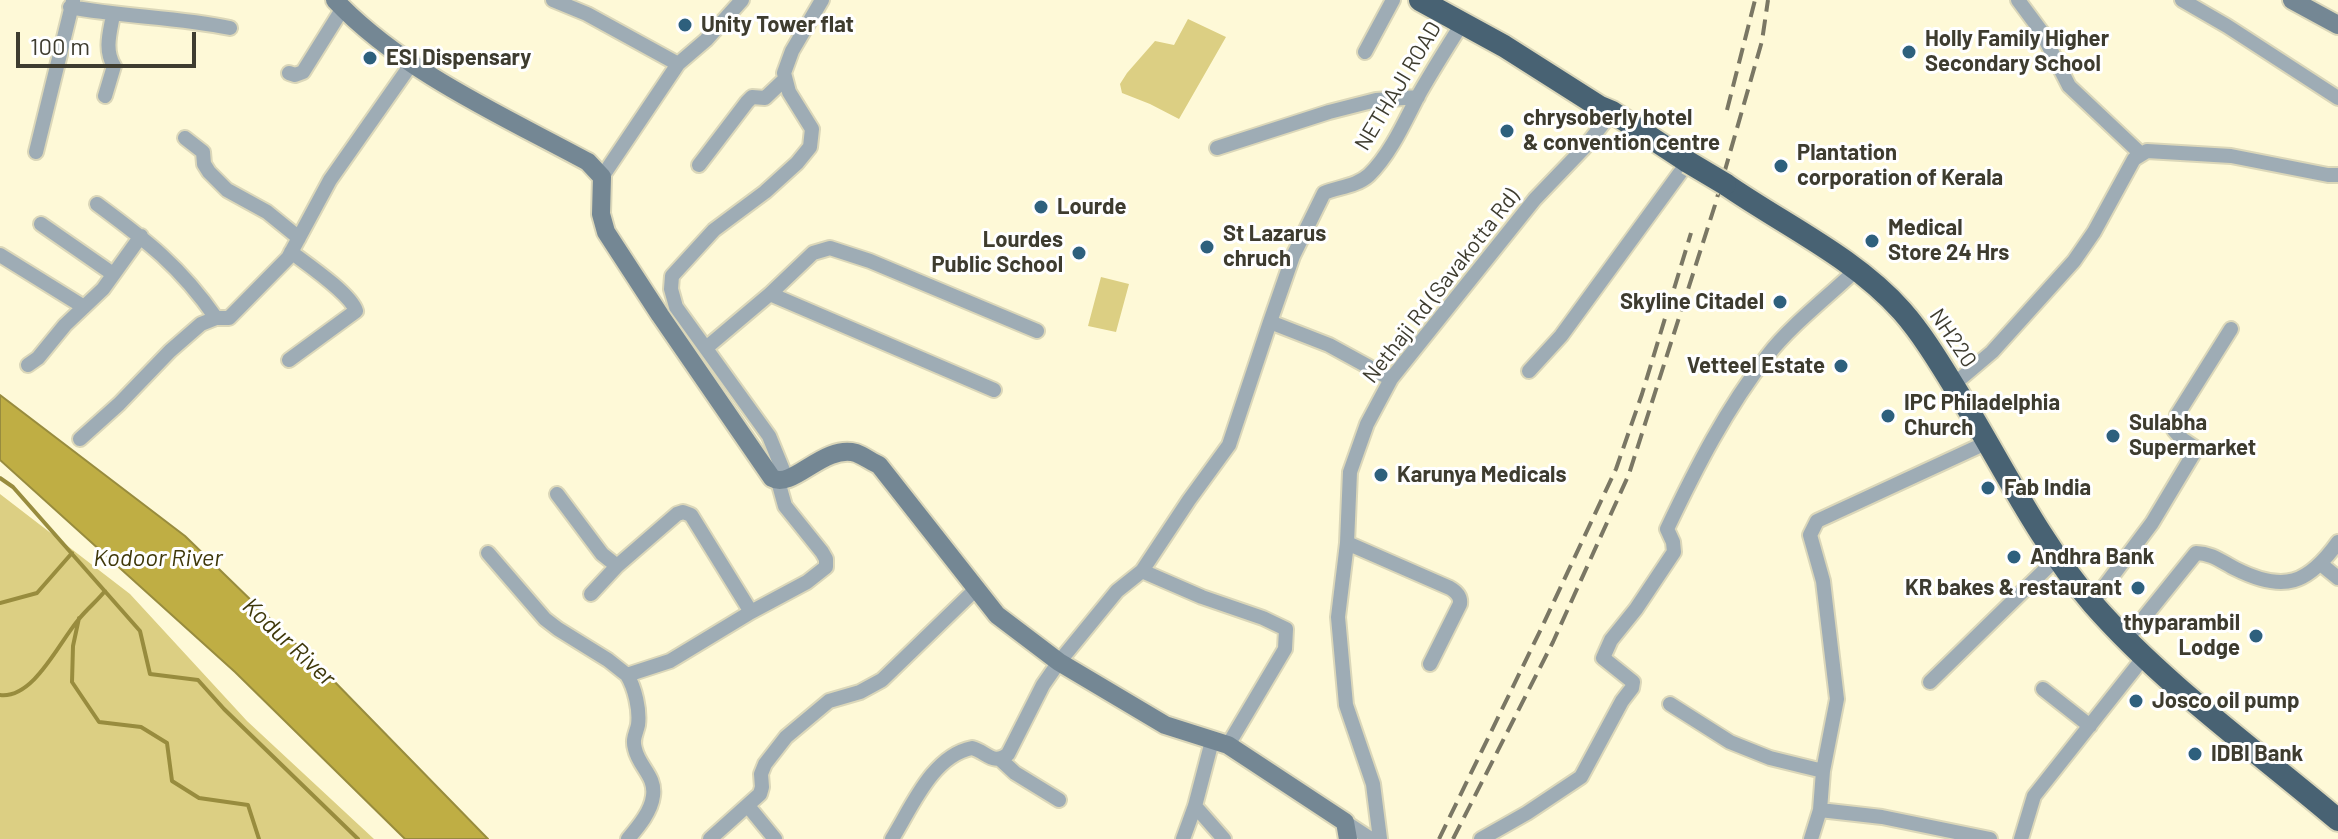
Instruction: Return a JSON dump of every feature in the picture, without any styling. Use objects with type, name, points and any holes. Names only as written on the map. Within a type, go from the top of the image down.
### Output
[{"type":"highway","name":"NH220","points":[[1420,0],[1463,22],[1612,112],[1856,270],[1887,295],[1906,315],[1953,385],[2057,558],[2092,603],[2144,657],[2338,820]]},
{"type":"main road","points":[[2292,0],[2338,25]]},
{"type":"main road","points":[[339,4],[366,29],[412,63],[588,162],[602,177],[601,214],[606,232],[772,478],[783,481],[825,456],[854,452],[879,465],[997,615],[1059,662],[1165,725],[1220,743],[1346,831]]},
{"type":"street","points":[[553,0],[587,14],[678,64]]},
{"type":"street","points":[[602,177],[678,64],[706,40],[742,0]]},
{"type":"street","points":[[627,675],[670,661],[807,582],[826,564],[822,552],[785,506],[783,481],[769,436],[676,307],[671,289],[672,276],[714,230],[765,192],[810,147],[812,129],[789,92],[784,73],[792,51],[822,0]]},
{"type":"street","points":[[1365,52],[1393,0]]},
{"type":"street","points":[[2018,0],[2041,31],[2069,86],[2141,154]]},
{"type":"street","points":[[2182,0],[2338,98]]},
{"type":"street","points":[[36,152],[72,3],[113,15],[190,20],[230,28]]},
{"type":"street","points":[[289,73],[295,75],[303,72],[339,4]]},
{"type":"street","points":[[105,96],[114,66],[107,50],[113,15]]},
{"type":"street","name":"NETHAJI ROAD","points":[[1001,760],[1008,754],[1043,685],[1059,662],[1117,591],[1142,571],[1229,445],[1293,256],[1324,193],[1357,183],[1369,175],[1407,121],[1463,22]]},
{"type":"street","points":[[80,439],[201,324],[216,318],[229,318],[288,258],[330,180],[412,63]]},
{"type":"street","points":[[699,165],[752,97],[765,98],[785,79]]},
{"type":"street","points":[[1217,148],[1376,100],[1418,97]]},
{"type":"street","name":"Nethaji Rd (Savakotta Rd)","points":[[1380,839],[1373,784],[1346,705],[1338,617],[1347,543],[1350,472],[1367,424],[1391,379],[1535,199],[1584,148],[1612,112]]},
{"type":"street","points":[[185,138],[203,152],[204,164],[209,172],[227,190],[267,212],[355,305],[356,311],[289,360]]},
{"type":"street","points":[[1953,385],[1992,352],[2074,261],[2094,232],[2134,159],[2141,154],[2147,151],[2231,156],[2338,175]]},
{"type":"street","points":[[1529,371],[1561,336],[1688,162]]},
{"type":"street","points":[[97,204],[141,236],[177,268],[216,318]]},
{"type":"street","points":[[41,224],[113,274]]},
{"type":"street","points":[[28,365],[103,289],[141,236]]},
{"type":"street","points":[[706,348],[813,253],[830,248],[870,261],[1037,331]]},
{"type":"street","points":[[0,255],[84,307]]},
{"type":"street","points":[[1481,839],[1581,777],[1632,688],[1633,682],[1603,658],[1611,640],[1674,552],[1667,529],[1685,488],[1719,426],[1768,355],[1856,270]]},
{"type":"street","points":[[770,294],[994,390]]},
{"type":"street","points":[[1270,322],[1329,345],[1391,379]]},
{"type":"street","points":[[2092,603],[2152,523],[2194,453],[2194,447],[2174,430],[2177,415],[2231,329]]},
{"type":"street","points":[[1811,839],[1820,810],[1823,771],[1837,699],[1823,581],[1810,535],[1817,521],[1988,442]]},
{"type":"street","points":[[557,494],[602,554],[617,566]]},
{"type":"street","points":[[591,594],[617,566],[683,512],[691,515],[751,612]]},
{"type":"street","points":[[2126,640],[2196,553],[2207,553],[2252,577],[2273,581],[2300,580],[2322,565],[2338,542]]},
{"type":"street","points":[[1347,543],[1450,588],[1457,594],[1460,604],[1430,664]]},
{"type":"street","points":[[488,553],[545,619],[608,660],[631,681],[637,706],[635,748],[653,783],[653,798],[641,824],[628,839]]},
{"type":"street","points":[[1930,682],[2057,558]]},
{"type":"street","points":[[2322,565],[2338,578]]},
{"type":"street","points":[[1142,571],[1286,629],[1285,649],[1220,743],[1183,839]]},
{"type":"street","points":[[710,839],[760,794],[765,764],[786,737],[829,701],[860,692],[882,680],[977,588]]},
{"type":"street","points":[[2021,839],[2034,796],[2144,657]]},
{"type":"street","points":[[2043,689],[2090,726]]},
{"type":"street","points":[[1670,704],[1730,742],[1770,758],[1823,771]]},
{"type":"street","points":[[892,839],[931,776],[948,758],[972,748],[1001,760],[1015,773],[1059,800]]},
{"type":"street","points":[[748,806],[775,839]]},
{"type":"street","points":[[1195,806],[1224,839]]},
{"type":"street","points":[[1820,810],[1882,817],[1990,839]]},
{"type":"street","points":[[1914,839],[1916,823]]},
{"type":"street","points":[[1346,831],[1371,839]]},
{"type":"shaded area","points":[[1188,19],[1226,37],[1179,119],[1122,93],[1120,84],[1155,41],[1174,45]]},
{"type":"shaded area","points":[[1101,277],[1129,284],[1116,332],[1088,326]]},
{"type":"shaded area","points":[[0,494],[130,594],[247,721],[374,839],[0,839]]},
{"type":"water","name":"Kodoor River","points":[[0,395],[185,536],[328,675],[488,839],[405,839],[235,672],[0,460]]},
{"type":"waterway","points":[[0,478],[13,487],[140,631],[150,674],[198,680],[358,839]]},
{"type":"waterway","points":[[0,603],[37,593],[72,553]]},
{"type":"waterway","points":[[0,695],[12,694],[35,679],[79,619],[105,591]]},
{"type":"waterway","points":[[79,618],[73,646],[72,682],[99,722],[141,727],[167,743],[172,781],[199,798],[248,805],[259,839]]},
{"type":"railway","points":[[1727,110],[1755,0]]},
{"type":"railway","points":[[1453,839],[1553,642],[1629,474],[1715,205],[1762,41],[1768,0]]},
{"type":"railway","points":[[1439,839],[1616,469],[1691,233]]},
{"type":"place","name":"Unity Tower flat","points":[[685,25]]},
{"type":"place","name":"Holly Family Higher Secondary School","points":[[1909,52]]},
{"type":"place","name":"ESI Dispensary","points":[[370,58]]},
{"type":"place","name":"chrysoberly hotel & convention centre","points":[[1507,131]]},
{"type":"place","name":"Plantation corporation of Kerala","points":[[1781,166]]},
{"type":"place","name":"Lourde","points":[[1041,207]]},
{"type":"place","name":"Medical Store 24 Hrs","points":[[1872,241]]},
{"type":"place","name":"St Lazarus chruch","points":[[1207,247]]},
{"type":"place","name":"Lourdes Public School","points":[[1079,253]]},
{"type":"place","name":"Skyline Citadel","points":[[1780,302]]},
{"type":"place","name":"Vetteel Estate","points":[[1841,366]]},
{"type":"place","name":"IPC Philadelphia Church","points":[[1888,416]]},
{"type":"place","name":"Sulabha Supermarket","points":[[2113,436]]},
{"type":"place","name":"Karunya Medicals","points":[[1381,475]]},
{"type":"place","name":"Fab India","points":[[1988,488]]},
{"type":"place","name":"Andhra Bank","points":[[2014,557]]},
{"type":"place","name":"KR bakes & restaurant","points":[[2138,588]]},
{"type":"place","name":"thyparambil Lodge","points":[[2256,636]]},
{"type":"place","name":"Josco oil pump","points":[[2136,701]]},
{"type":"place","name":"IDBI Bank","points":[[2195,754]]},
{"type":"water label","name":"Kodur River","points":[[289,642]]}]
